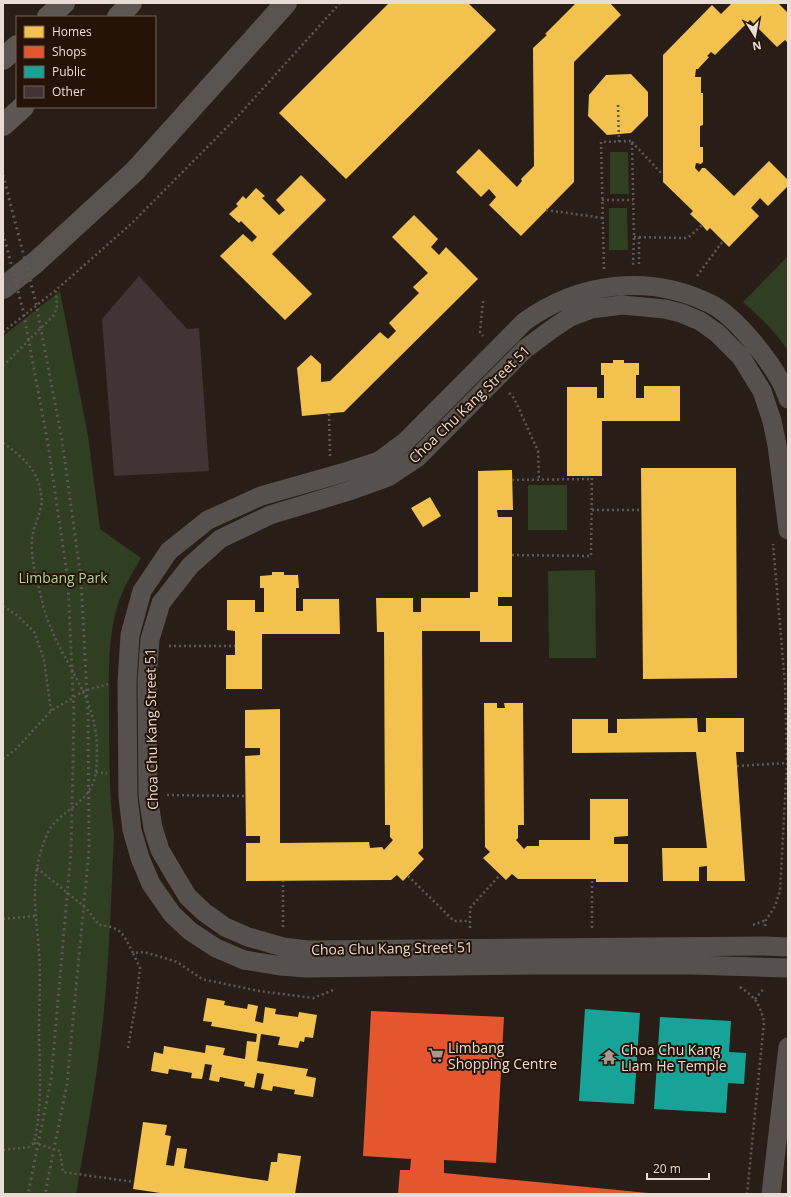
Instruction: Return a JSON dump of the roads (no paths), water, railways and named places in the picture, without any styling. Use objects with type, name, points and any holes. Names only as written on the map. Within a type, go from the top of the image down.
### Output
[{"type":"highway","points":[[49,16],[64,3]]},
{"type":"highway","points":[[119,16],[131,3]]},
{"type":"highway","points":[[3,59],[16,47]]},
{"type":"highway","points":[[3,125],[21,108]]},
{"type":"main road","points":[[3,288],[36,262],[135,171],[286,3]]},
{"type":"street","name":"Choa Chu Kang Street 51","points":[[788,399],[781,382],[758,347],[734,321],[711,304],[679,292],[660,287],[633,285],[583,291],[561,300],[538,312],[524,322],[405,442],[379,460],[342,473],[261,496],[208,520],[169,550],[142,591],[130,635],[127,683],[128,797],[132,830],[140,858],[151,884],[172,914],[190,931],[216,948],[244,960],[281,966],[306,968],[536,965],[692,965],[788,968]]},
{"type":"street","name":"Choa Chu Kang Street 51","points":[[780,533],[778,445],[762,391],[741,357],[717,333],[700,321],[681,313],[665,309],[622,305],[591,309],[570,317],[525,349],[418,456],[388,476],[349,491],[270,515],[220,539],[190,566],[161,603],[150,639],[147,681],[148,796],[153,828],[160,850],[188,897],[204,912],[225,927],[248,937],[283,947],[308,950],[537,947],[788,947]]},
{"type":"street","points":[[771,1194],[788,1047]]},
{"type":"railway","points":[[3,175],[36,303],[62,440],[81,579],[88,716],[89,850],[67,1084],[45,1194]]},
{"type":"railway","points":[[3,233],[23,310],[48,444],[68,581],[74,717],[71,851],[51,1080],[28,1194]]},
{"type":"place","name":"Limbang Shopping Centre","points":[[436,1055]]},
{"type":"place","name":"Choa Chu Kang Liam He Temple","points":[[609,1057]]},
{"type":"park label","name":"Limbang Park","points":[[63,577]]}]
